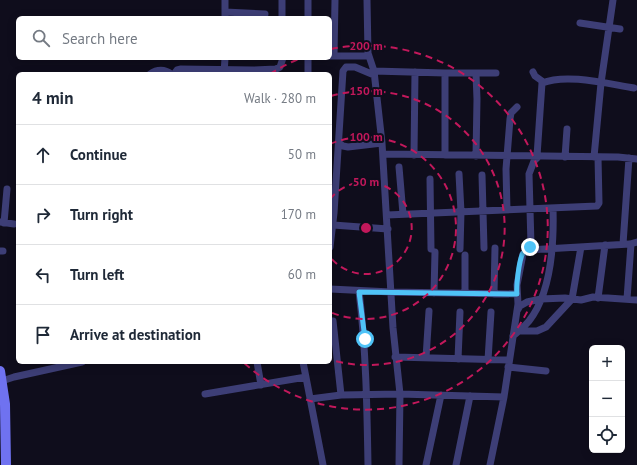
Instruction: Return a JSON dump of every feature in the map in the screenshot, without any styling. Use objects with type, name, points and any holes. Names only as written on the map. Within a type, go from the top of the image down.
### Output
[{"type":"street","points":[[225,0],[225,15],[265,14]]},
{"type":"street","points":[[282,0],[282,16]]},
{"type":"street","points":[[308,0],[308,16]]},
{"type":"street","points":[[335,0],[332,56],[369,56]]},
{"type":"street","points":[[368,0],[367,40],[369,56],[374,73],[382,143],[395,357],[400,394],[399,465]]},
{"type":"street","points":[[387,215],[590,207],[599,204],[596,157],[602,83],[613,0]]},
{"type":"street","points":[[580,23],[620,29]]},
{"type":"street","points":[[225,60],[225,72]]},
{"type":"street","points":[[175,72],[181,69],[225,72],[276,69],[280,67],[282,60]]},
{"type":"street","points":[[308,60],[308,72]]},
{"type":"street","points":[[332,232],[333,172],[339,143],[344,68],[348,66],[355,67],[374,73],[496,73]]},
{"type":"street","points":[[153,72],[156,70],[167,72]]},
{"type":"street","points":[[414,155],[416,72]]},
{"type":"street","points":[[490,465],[516,334],[518,304],[517,285],[521,257],[531,245],[529,174],[534,161],[538,156],[542,83],[542,80],[535,76],[534,72]]},
{"type":"street","points":[[445,73],[445,155]]},
{"type":"street","points":[[476,74],[478,99],[476,156]]},
{"type":"street","points":[[542,83],[558,79],[576,79],[634,88]]},
{"type":"street","points":[[507,210],[506,177],[510,116],[517,107]]},
{"type":"street","points":[[565,157],[567,129]]},
{"type":"street","points":[[339,143],[348,147],[382,143]]},
{"type":"street","points":[[383,154],[637,159]]},
{"type":"street","points":[[623,244],[629,158]]},
{"type":"street","points":[[400,167],[403,214]]},
{"type":"street","points":[[459,174],[465,293]]},
{"type":"street","points":[[482,175],[484,248]]},
{"type":"street","points":[[430,179],[434,293]]},
{"type":"street","points":[[7,189],[2,223],[14,224]]},
{"type":"street","points":[[516,334],[530,320],[541,299],[546,284],[554,236],[553,208]]},
{"type":"street","points":[[333,225],[388,229]]},
{"type":"street","points":[[528,250],[634,243],[627,299]]},
{"type":"street","points":[[598,298],[605,245]]},
{"type":"street","points":[[516,334],[537,331],[546,327],[572,299],[581,247]]},
{"type":"street","points":[[494,294],[495,248]]},
{"type":"street","points":[[332,289],[359,292],[517,294]]},
{"type":"street","points":[[359,292],[365,339],[368,465]]},
{"type":"street","points":[[517,311],[520,306],[527,302],[541,299],[581,300],[598,298],[637,300]]},
{"type":"street","points":[[426,358],[429,311]]},
{"type":"street","points":[[458,359],[460,312]]},
{"type":"street","points":[[488,360],[491,312]]},
{"type":"street","points":[[333,321],[341,395]]},
{"type":"street","points":[[395,357],[488,360],[546,371]]},
{"type":"street","points":[[2,381],[74,364]]},
{"type":"street","points":[[257,364],[261,385]]},
{"type":"street","points":[[303,364],[323,465]]},
{"type":"street","points":[[0,371],[5,404],[6,465]]},
{"type":"street","points":[[206,394],[306,377]]},
{"type":"street","points":[[310,399],[341,395],[367,394],[504,397]]},
{"type":"street","points":[[426,465],[441,395]]},
{"type":"street","points":[[456,465],[470,396]]},
{"type":"route","points":[[365,339],[359,292],[517,294],[521,257],[530,247]]}]
